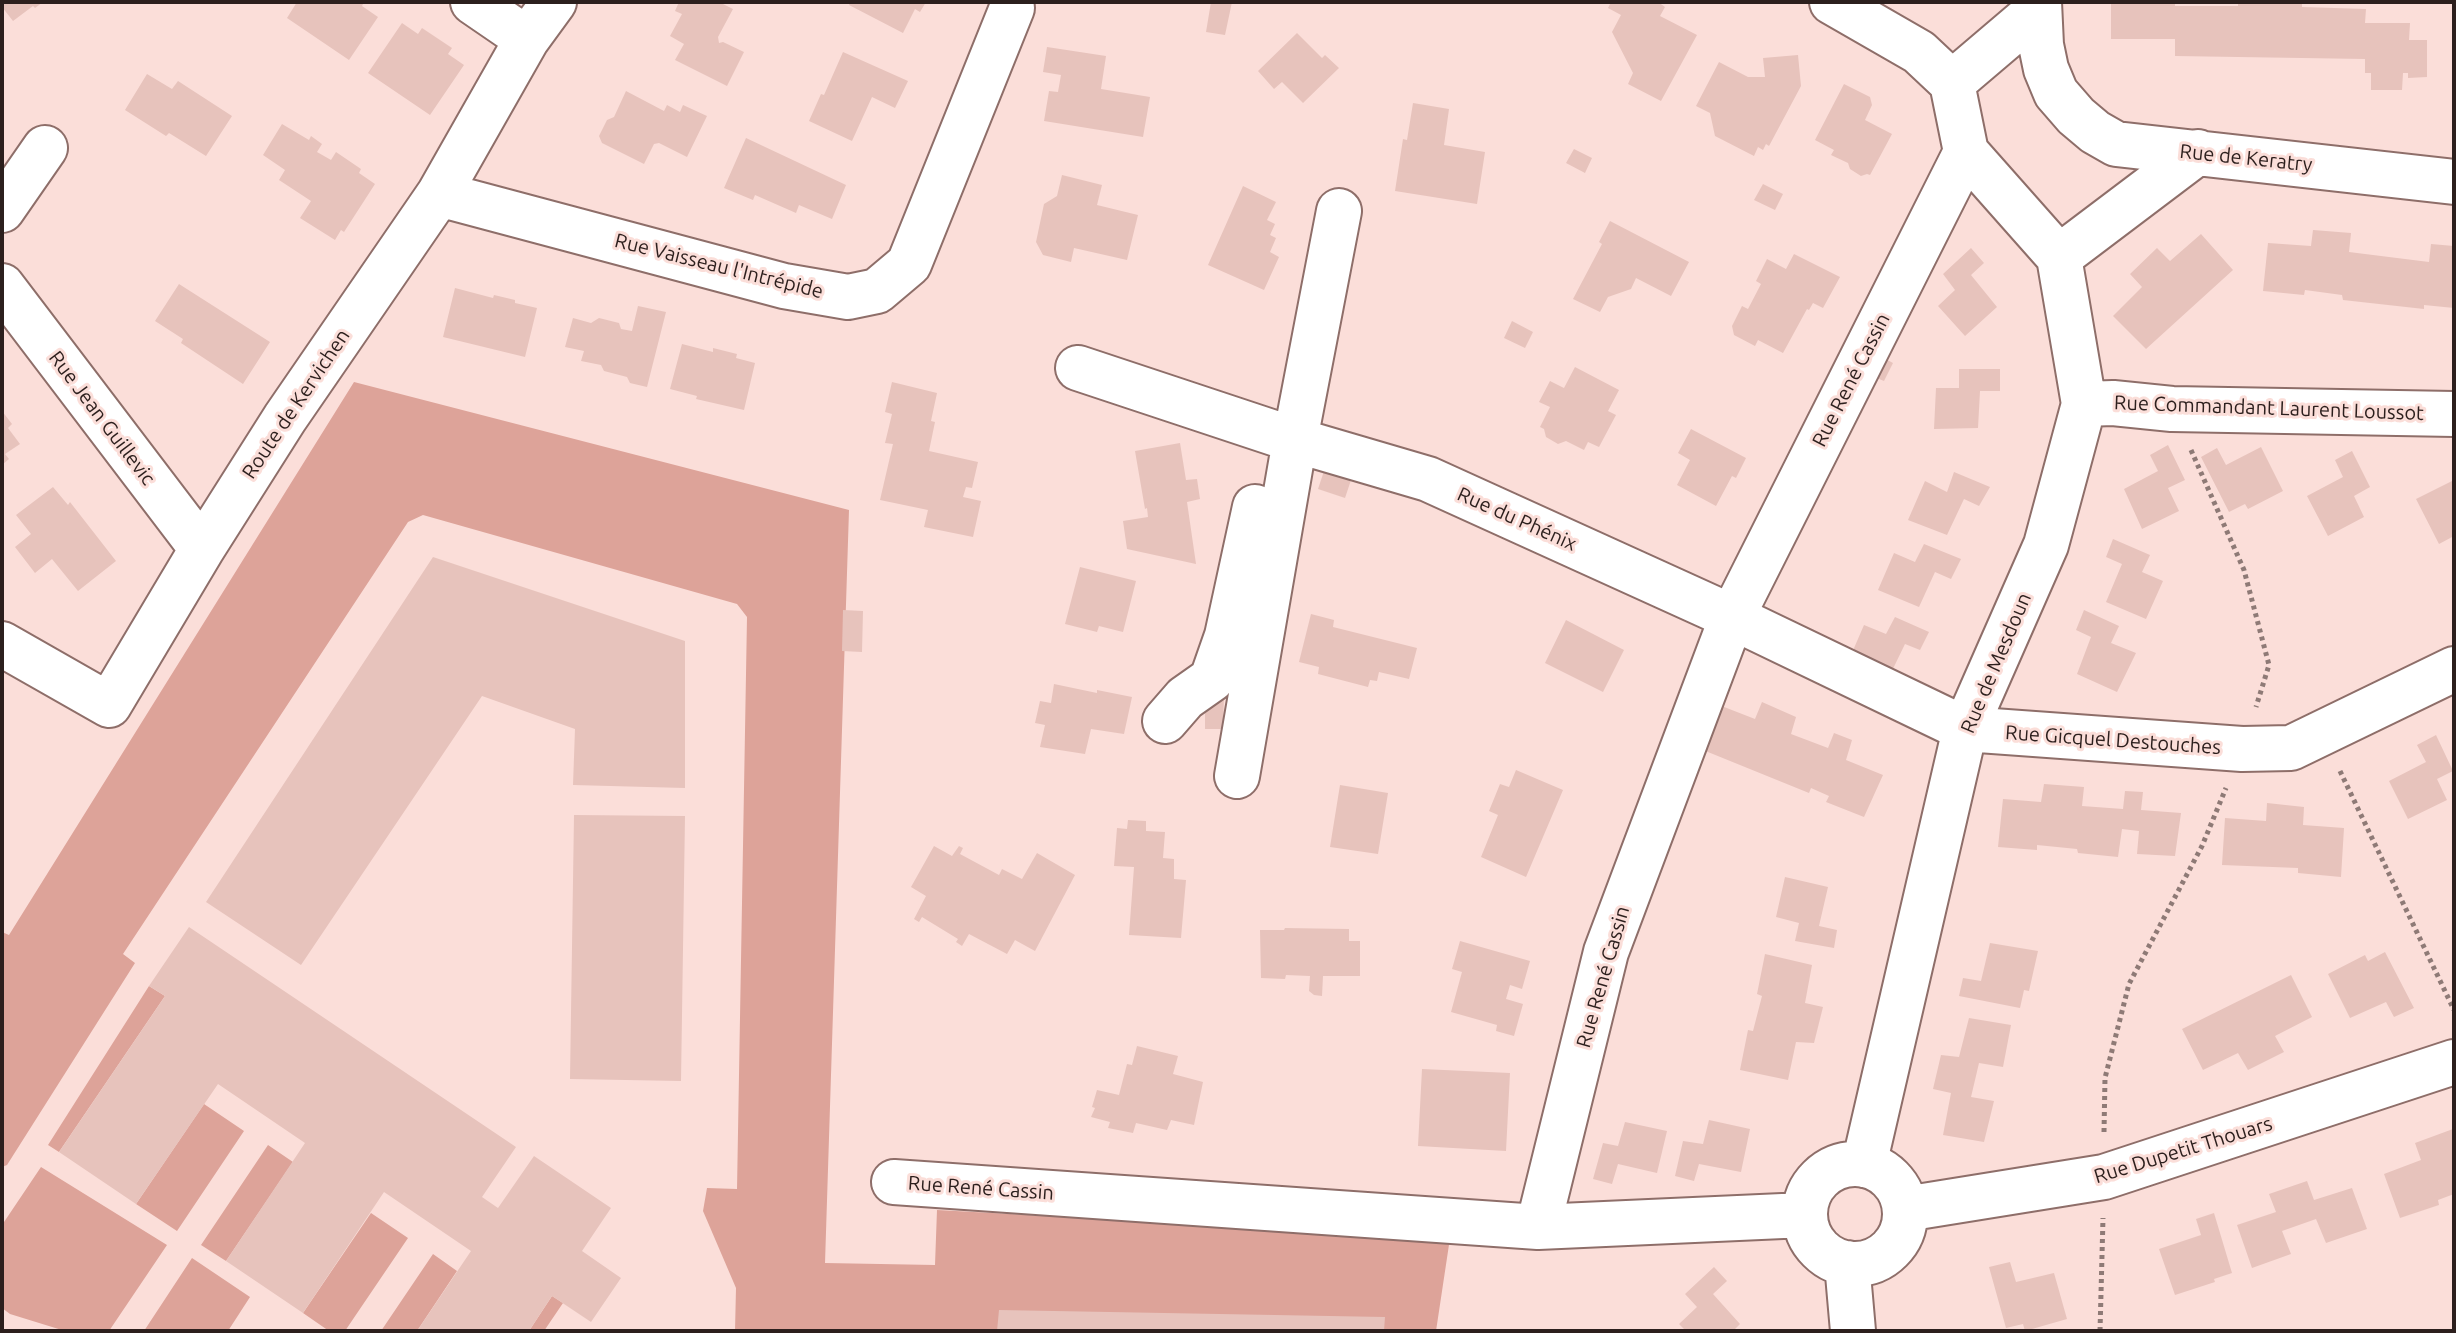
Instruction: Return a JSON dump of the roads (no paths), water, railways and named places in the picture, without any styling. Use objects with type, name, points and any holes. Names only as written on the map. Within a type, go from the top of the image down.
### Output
[{"type":"street","points":[[473,2],[527,39]]},
{"type":"street","name":"Route de Kervichen","points":[[2,644],[109,705],[285,418],[439,194],[527,39],[554,2]]},
{"type":"street","points":[[1832,2],[1919,52],[1952,83],[1966,152],[2059,257],[2198,152]]},
{"type":"street","points":[[1952,83],[2039,6]]},
{"type":"street","name":"Rue de Keratry","points":[[2039,6],[2041,45],[2056,93],[2076,116],[2116,144],[2454,182]]},
{"type":"street","name":"Rue Vaisseau l'Intrépide","points":[[439,194],[784,286],[848,297],[877,291],[909,264],[1012,8]]},
{"type":"street","points":[[2,210],[45,148]]},
{"type":"street","name":"Rue René Cassin","points":[[894,1182],[1538,1227],[1606,952],[1732,617],[1966,152]]},
{"type":"street","points":[[1237,776],[1295,440],[1339,211]]},
{"type":"street","name":"Rue de Mesdoun","points":[[1864,1165],[1965,729],[2046,545],[2084,404],[2059,257]]},
{"type":"street","name":"Rue Jean Guillevic","points":[[2,286],[202,549]]},
{"type":"street","name":"Rue du Phénix","points":[[1078,368],[1295,440],[1428,479],[1732,617]]},
{"type":"street","name":"Rue Commandant Laurent Loussot","points":[[2084,404],[2113,403],[2172,409],[2454,414]]},
{"type":"street","points":[[1165,721],[1185,698],[1212,679],[1227,636],[1268,451],[1295,440]]},
{"type":"street","name":"Rue Gicquel Destouches","points":[[1732,617],[1965,729],[2242,749],[2291,748],[2454,669]]},
{"type":"street","name":"Rue Dupetit Thouars","points":[[1905,1209],[2104,1177],[2454,1062]]},
{"type":"street","points":[[1847,1165],[1864,1165],[1882,1172],[1895,1183],[1905,1209],[1900,1237],[1889,1251],[1864,1263],[1847,1263],[1828,1256],[1808,1232],[1805,1215],[1811,1191],[1821,1177],[1847,1165]]},
{"type":"street","points":[[1538,1227],[1805,1215]]},
{"type":"street","points":[[1847,1263],[1853,1331]]}]
